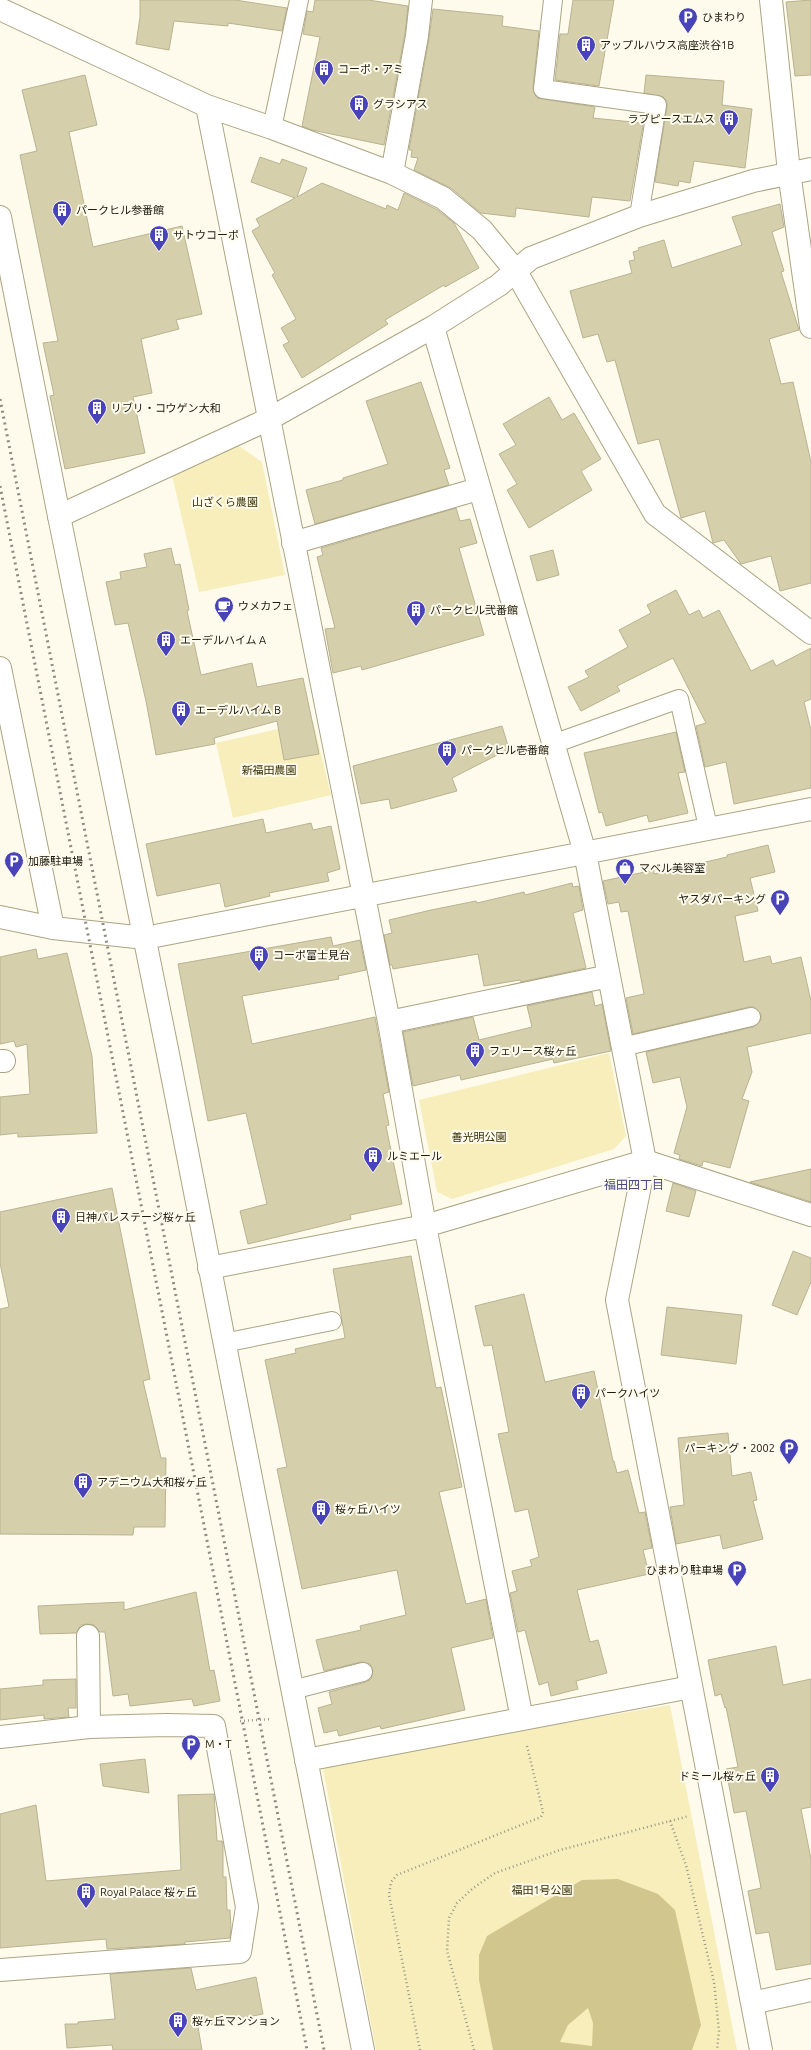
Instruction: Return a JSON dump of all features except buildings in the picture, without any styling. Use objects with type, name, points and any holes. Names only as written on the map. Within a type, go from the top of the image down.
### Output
[{"type":"street","points":[[392,173],[417,36],[421,0]]},
{"type":"street","points":[[771,0],[789,172],[811,327]]},
{"type":"street","points":[[0,9],[207,106],[272,128],[392,173],[443,198],[482,230],[515,270],[655,514],[811,633]]},
{"type":"street","points":[[207,106],[389,1022],[425,1226],[522,1719]]},
{"type":"street","points":[[59,516],[269,418],[433,327],[499,284],[531,258],[639,216],[753,181],[789,172],[811,169]]},
{"type":"street","points":[[0,217],[145,938],[363,2050]]},
{"type":"street","points":[[433,327],[478,489],[585,853],[645,1161],[617,1300],[762,2050]]},
{"type":"street","points":[[293,543],[478,489]]},
{"type":"street","points":[[0,668],[53,928]]},
{"type":"street","points":[[0,917],[53,928],[145,938],[585,853],[708,827],[811,809]]},
{"type":"street","points":[[389,1022],[609,976]]},
{"type":"street","points":[[210,1268],[425,1226],[645,1161],[811,1215]]},
{"type":"street","points":[[88,1636],[89,1727]]},
{"type":"street","points":[[306,1760],[691,1687]]},
{"type":"street","points":[[0,1737],[89,1727],[167,1725],[214,1726],[247,1907],[240,1952],[0,1970]]},
{"type":"street","points":[[752,2003],[811,1990]]},
{"type":"lane","points":[[272,128],[299,0]]},
{"type":"lane","points":[[553,0],[543,89],[657,105],[639,216]]},
{"type":"lane","points":[[553,744],[679,699],[708,827]]},
{"type":"lane","points":[[622,1047],[751,1017]]},
{"type":"lane","points":[[224,1343],[332,1321]]},
{"type":"lane","points":[[292,1690],[363,1672]]},
{"type":"path","points":[[214,1726],[242,1720],[298,1717]]},
{"type":"path","points":[[420,2050],[389,1895],[391,1882],[397,1875],[541,1817],[543,1812],[522,1719]]},
{"type":"path","points":[[474,2050],[447,1951],[450,1918],[457,1904],[472,1889],[495,1873],[560,1850],[715,1809]]},
{"type":"path","points":[[670,1821],[686,1865],[714,1982],[719,2031],[717,2050]]},
{"type":"green space","name":"山ざくら農園","points":[[239,446],[262,462],[285,575],[199,592],[172,475]]},
{"type":"green space","name":"新福田農園","points":[[313,721],[331,795],[233,818],[216,743]]},
{"type":"green space","name":"善光明公園","points":[[609,1053],[626,1136],[614,1149],[452,1199],[437,1192],[419,1100]]},
{"type":"green space","name":"福田1号公園","points":[[670,1705],[737,2050],[376,2050],[322,1764]]},
{"type":"shaded area","points":[[618,1879],[658,1894],[675,1910],[701,2025],[692,2050],[493,2050],[479,1980],[479,1955],[487,1936],[582,1880]],"holes":[[[588,2008],[593,2023],[592,2046],[560,2042],[568,2025]]]},
{"type":"railway","points":[[0,399],[324,2050]]},
{"type":"railway","points":[[0,486],[307,2050]]},
{"type":"place","name":"ひまわり","points":[[688,34]]},
{"type":"place","name":"アップルハウス高座渋谷1B","points":[[586,62]]},
{"type":"place","name":"コーポ・アミ","points":[[324,86]]},
{"type":"place","name":"グラシアス","points":[[359,121]]},
{"type":"place","name":"ラブピースエムス","points":[[729,136]]},
{"type":"place","name":"パークヒル参番館","points":[[62,227]]},
{"type":"place","name":"サトウコーポ","points":[[159,252]]},
{"type":"place","name":"リブリ・コウゲン大和","points":[[97,425]]},
{"type":"place","name":"ウメカフェ","points":[[224,623]]},
{"type":"place","name":"パークヒル弐番館","points":[[416,627]]},
{"type":"place","name":"エーデルハイム A","points":[[166,657]]},
{"type":"place","name":"エーデルハイム B","points":[[181,727]]},
{"type":"place","name":"パークヒル壱番館","points":[[447,767]]},
{"type":"place","name":"加藤駐車場","points":[[14,878]]},
{"type":"place","name":"マベル美容室","points":[[625,885]]},
{"type":"place","name":"ヤスダパーキング","points":[[780,916]]},
{"type":"place","name":"コーポ富士見台","points":[[259,972]]},
{"type":"place","name":"フェリース桜ヶ丘","points":[[475,1068]]},
{"type":"place","name":"ルミエール","points":[[373,1173]]},
{"type":"place","name":"日神パレステージ桜ヶ丘","points":[[61,1234]]},
{"type":"place","name":"パークハイツ","points":[[581,1410]]},
{"type":"place","name":"パーキング・2002","points":[[789,1465]]},
{"type":"place","name":"アデニウム大和桜ヶ丘","points":[[83,1499]]},
{"type":"place","name":"桜ヶ丘ハイツ","points":[[321,1526]]},
{"type":"place","name":"ひまわり駐車場","points":[[737,1587]]},
{"type":"place","name":"M・T","points":[[191,1761]]},
{"type":"place","name":"ドミール桜ヶ丘","points":[[770,1793]]},
{"type":"place","name":"Royal Palace 桜ヶ丘","points":[[86,1909]]},
{"type":"place","name":"桜ヶ丘マンション","points":[[178,2038]]},
{"type":"district","name":"福田四丁目","points":[[634,1185]]}]
